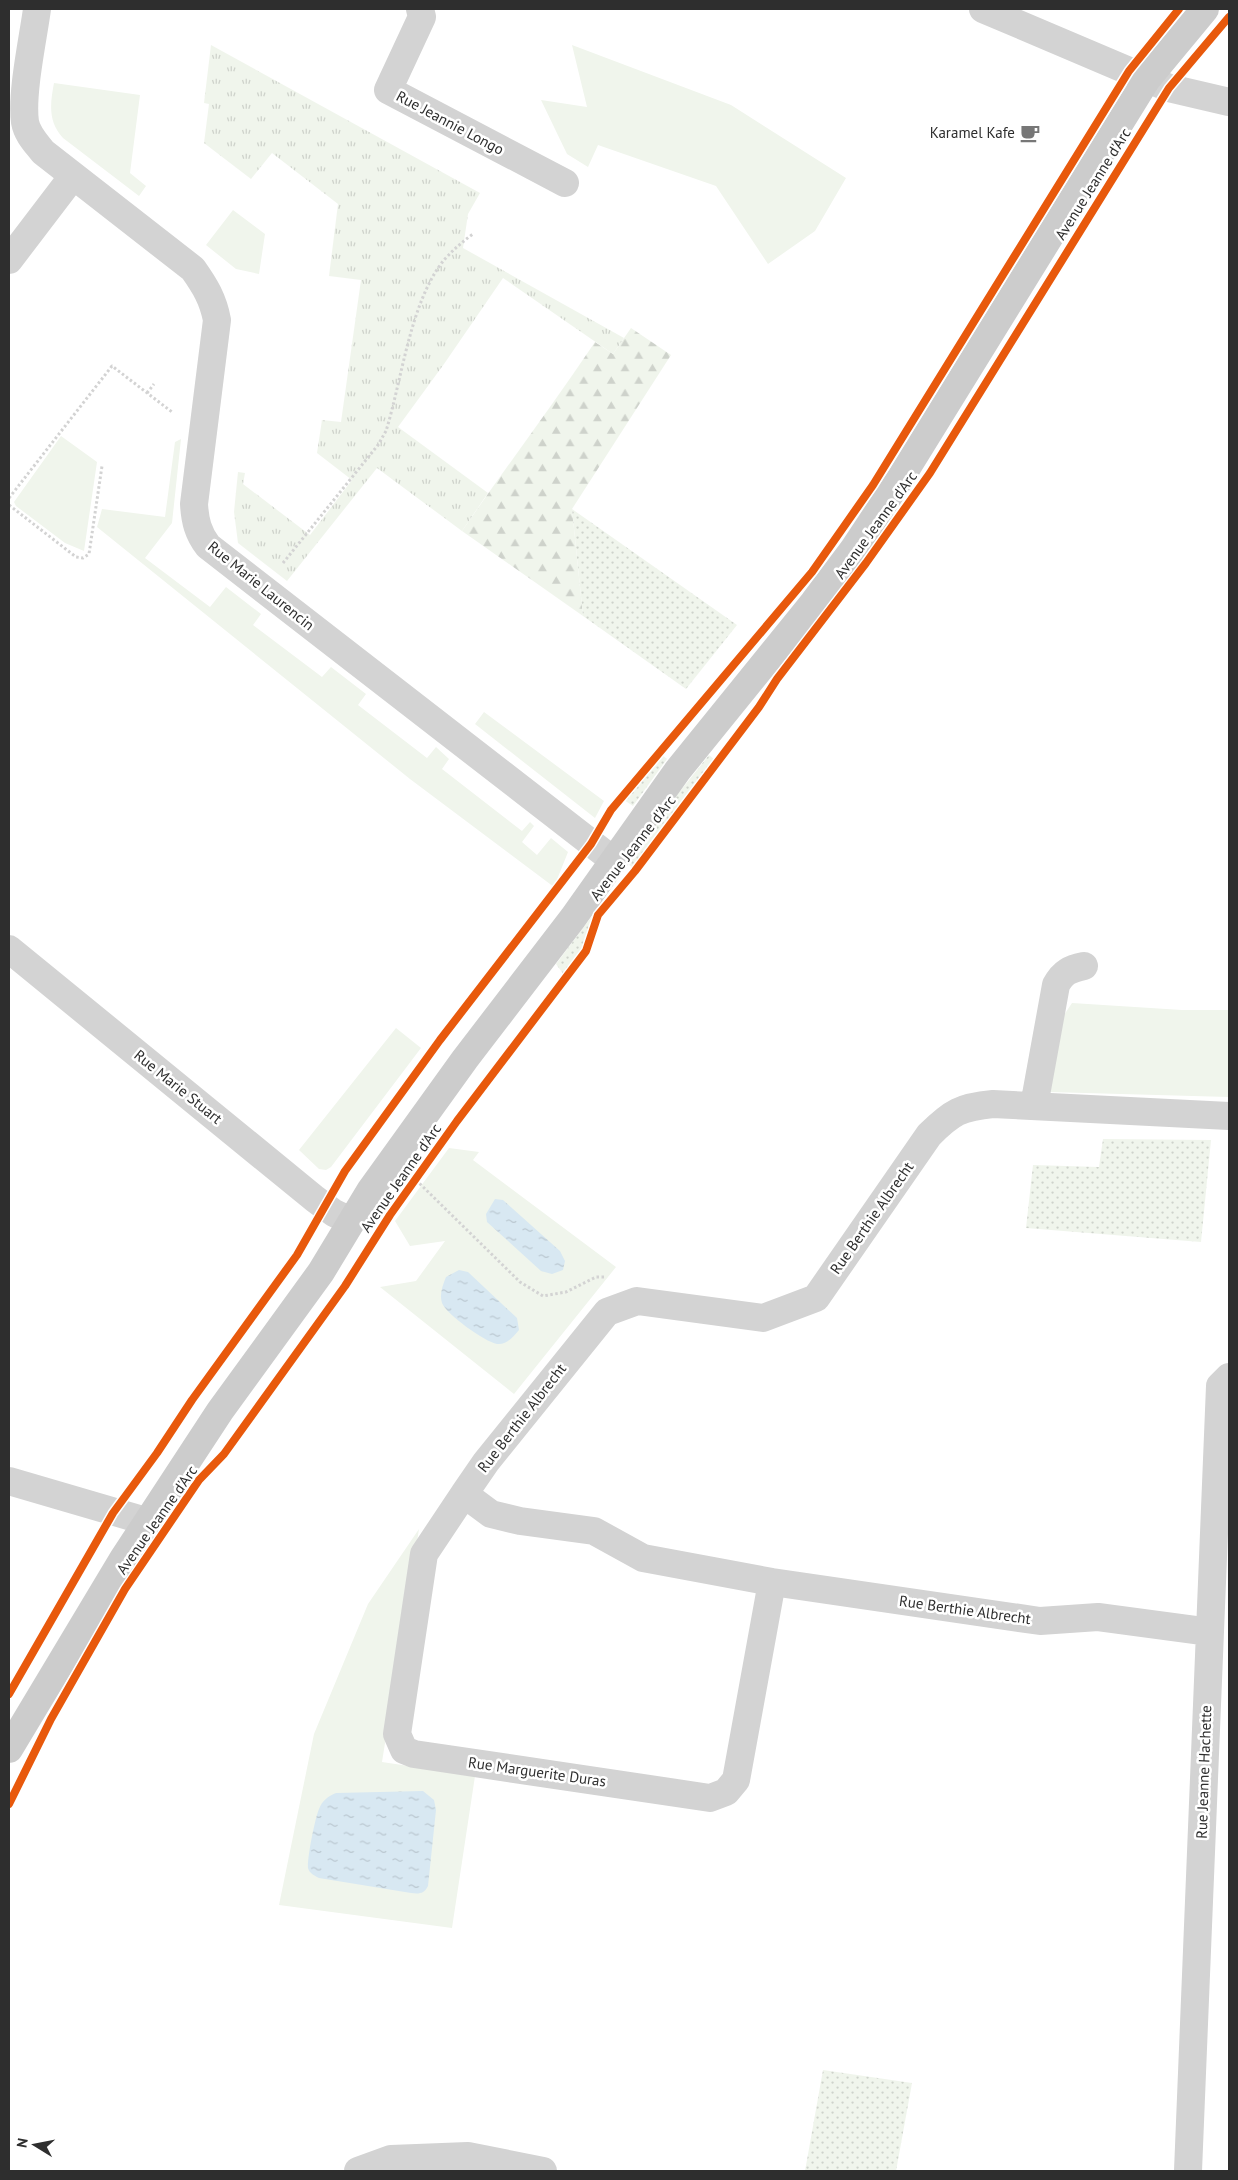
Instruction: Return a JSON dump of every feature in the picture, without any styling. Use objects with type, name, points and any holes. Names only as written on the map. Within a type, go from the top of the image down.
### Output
[{"type":"street","name":"Rue Marie Laurencin","points":[[37,9],[24,104],[26,123],[30,135],[43,152],[193,269],[206,287],[214,303],[217,320],[194,504],[199,535],[208,546],[613,860]]},
{"type":"street","name":"Rue Jeannie Longo","points":[[420,9],[422,17],[388,90],[565,183]]},
{"type":"street","points":[[983,9],[1169,88],[1229,102]]},
{"type":"street","name":"Avenue Jeanne d'Arc","points":[[9,1749],[94,1604],[220,1411],[321,1272],[351,1221],[465,1059],[573,918],[678,770],[814,602],[852,550],[900,478],[1147,79],[1205,9]]},
{"type":"street","points":[[9,260],[73,176]]},
{"type":"street","name":"Rue Marie Stuart","points":[[9,949],[315,1199],[334,1213],[351,1221]]},
{"type":"street","points":[[1034,1106],[1056,986],[1062,975],[1071,969],[1084,966]]},
{"type":"street","name":"Rue Berthie Albrecht","points":[[1210,1632],[1098,1617],[1040,1621],[772,1582],[643,1558],[594,1531],[520,1521],[491,1514],[464,1494],[486,1462],[607,1312],[637,1301],[763,1318],[816,1298],[929,1135],[947,1116],[971,1106],[993,1104],[1229,1116]]},
{"type":"street","name":"Rue Jeanne Hachette","points":[[1188,2171],[1220,1386],[1229,1377]]},
{"type":"street","points":[[9,1481],[148,1522]]},
{"type":"street","name":"Rue Marguerite Duras","points":[[464,1494],[424,1554],[397,1734],[404,1750],[414,1754],[710,1798],[726,1792],[736,1780],[772,1582]]},
{"type":"street","points":[[358,2171],[391,2159],[468,2156],[543,2171]]},
{"type":"path","points":[[262,588],[378,445],[386,432],[416,318],[428,288],[443,262],[473,234]]},
{"type":"path","points":[[9,498],[112,366],[202,436]]},
{"type":"path","points":[[147,393],[154,384]]},
{"type":"path","points":[[9,505],[76,557],[83,558],[89,554],[102,466]]},
{"type":"path","points":[[416,1180],[520,1282],[544,1296],[566,1292],[596,1277],[617,1278],[637,1301]]},
{"type":"green space","points":[[211,45],[480,193],[468,214],[463,248],[624,338],[613,354],[503,278],[398,427],[488,493],[462,531],[377,468],[287,581],[238,543],[234,512],[238,472],[245,473],[243,484],[310,535],[352,480],[317,453],[322,420],[341,422],[361,280],[329,276],[338,204],[272,153],[251,179],[204,143],[209,104],[204,103]]},
{"type":"green space","points":[[572,45],[731,105],[846,178],[815,231],[768,264],[716,186],[598,145],[588,167],[567,154],[541,100],[587,107]]},
{"type":"green space","points":[[54,83],[140,95],[130,173],[146,186],[139,196],[63,138],[58,132],[51,112]]},
{"type":"green space","points":[[233,210],[265,234],[259,274],[236,269],[206,245]]},
{"type":"green space","points":[[631,328],[671,355],[572,509],[583,616],[462,531],[595,342],[613,354]]},
{"type":"green space","points":[[61,436],[97,462],[84,551],[65,543],[16,506],[14,502]]},
{"type":"green space","points":[[181,439],[172,523],[145,558],[210,607],[226,587],[261,614],[253,625],[322,677],[331,667],[366,694],[358,705],[427,758],[436,747],[449,759],[442,769],[522,831],[530,822],[534,826],[522,842],[537,855],[551,838],[568,852],[554,887],[410,779],[97,527],[102,509],[165,517],[175,442]]},
{"type":"green space","points":[[572,509],[737,625],[686,689],[583,616]]},
{"type":"green space","points":[[484,712],[604,801],[595,818],[475,724]]},
{"type":"green space","points":[[661,754],[667,759],[633,806],[624,800]]},
{"type":"green space","points":[[709,755],[715,760],[633,868],[628,864],[677,795]]},
{"type":"green space","points":[[592,916],[583,950],[564,975],[556,964]]},
{"type":"green space","points":[[1072,1003],[1182,1010],[1229,1010],[1229,1097],[1049,1092],[1064,1015]]},
{"type":"green space","points":[[396,1028],[421,1048],[331,1167],[326,1170],[319,1169],[299,1150]]},
{"type":"green space","points":[[1103,1139],[1211,1140],[1201,1242],[1026,1228],[1033,1165],[1099,1167]]},
{"type":"green space","points":[[449,1148],[479,1152],[473,1160],[616,1267],[514,1394],[380,1287],[416,1281],[445,1241],[410,1246],[395,1221]]},
{"type":"green space","points":[[419,1529],[382,1762],[475,1776],[452,1928],[279,1905],[314,1734],[368,1604]]},
{"type":"green space","points":[[823,2070],[912,2083],[896,2171],[805,2171]]},
{"type":"water","points":[[495,1199],[503,1200],[560,1251],[565,1261],[563,1270],[552,1274],[541,1271],[487,1222],[486,1214]]},
{"type":"water","points":[[459,1270],[468,1272],[517,1318],[519,1330],[509,1340],[501,1344],[491,1342],[466,1327],[445,1308],[441,1296],[446,1277]]},
{"type":"water","points":[[423,1791],[434,1800],[436,1810],[428,1886],[423,1892],[411,1893],[319,1878],[312,1874],[308,1868],[315,1821],[320,1806],[328,1797],[336,1793]]},
{"type":"cycle path","points":[[9,1694],[113,1513],[297,1255],[345,1171],[440,1040],[591,844],[611,810],[812,572],[873,485],[1129,71],[1179,9]]},
{"type":"cycle path","points":[[9,1804],[51,1719],[125,1589],[199,1480],[224,1454],[345,1286],[390,1215],[457,1121],[586,951],[598,915],[635,871],[759,707],[777,679],[866,563],[930,473],[1169,88],[1229,17]]},
{"type":"place","name":"Karamel Kafe","points":[[1030,133]]}]
